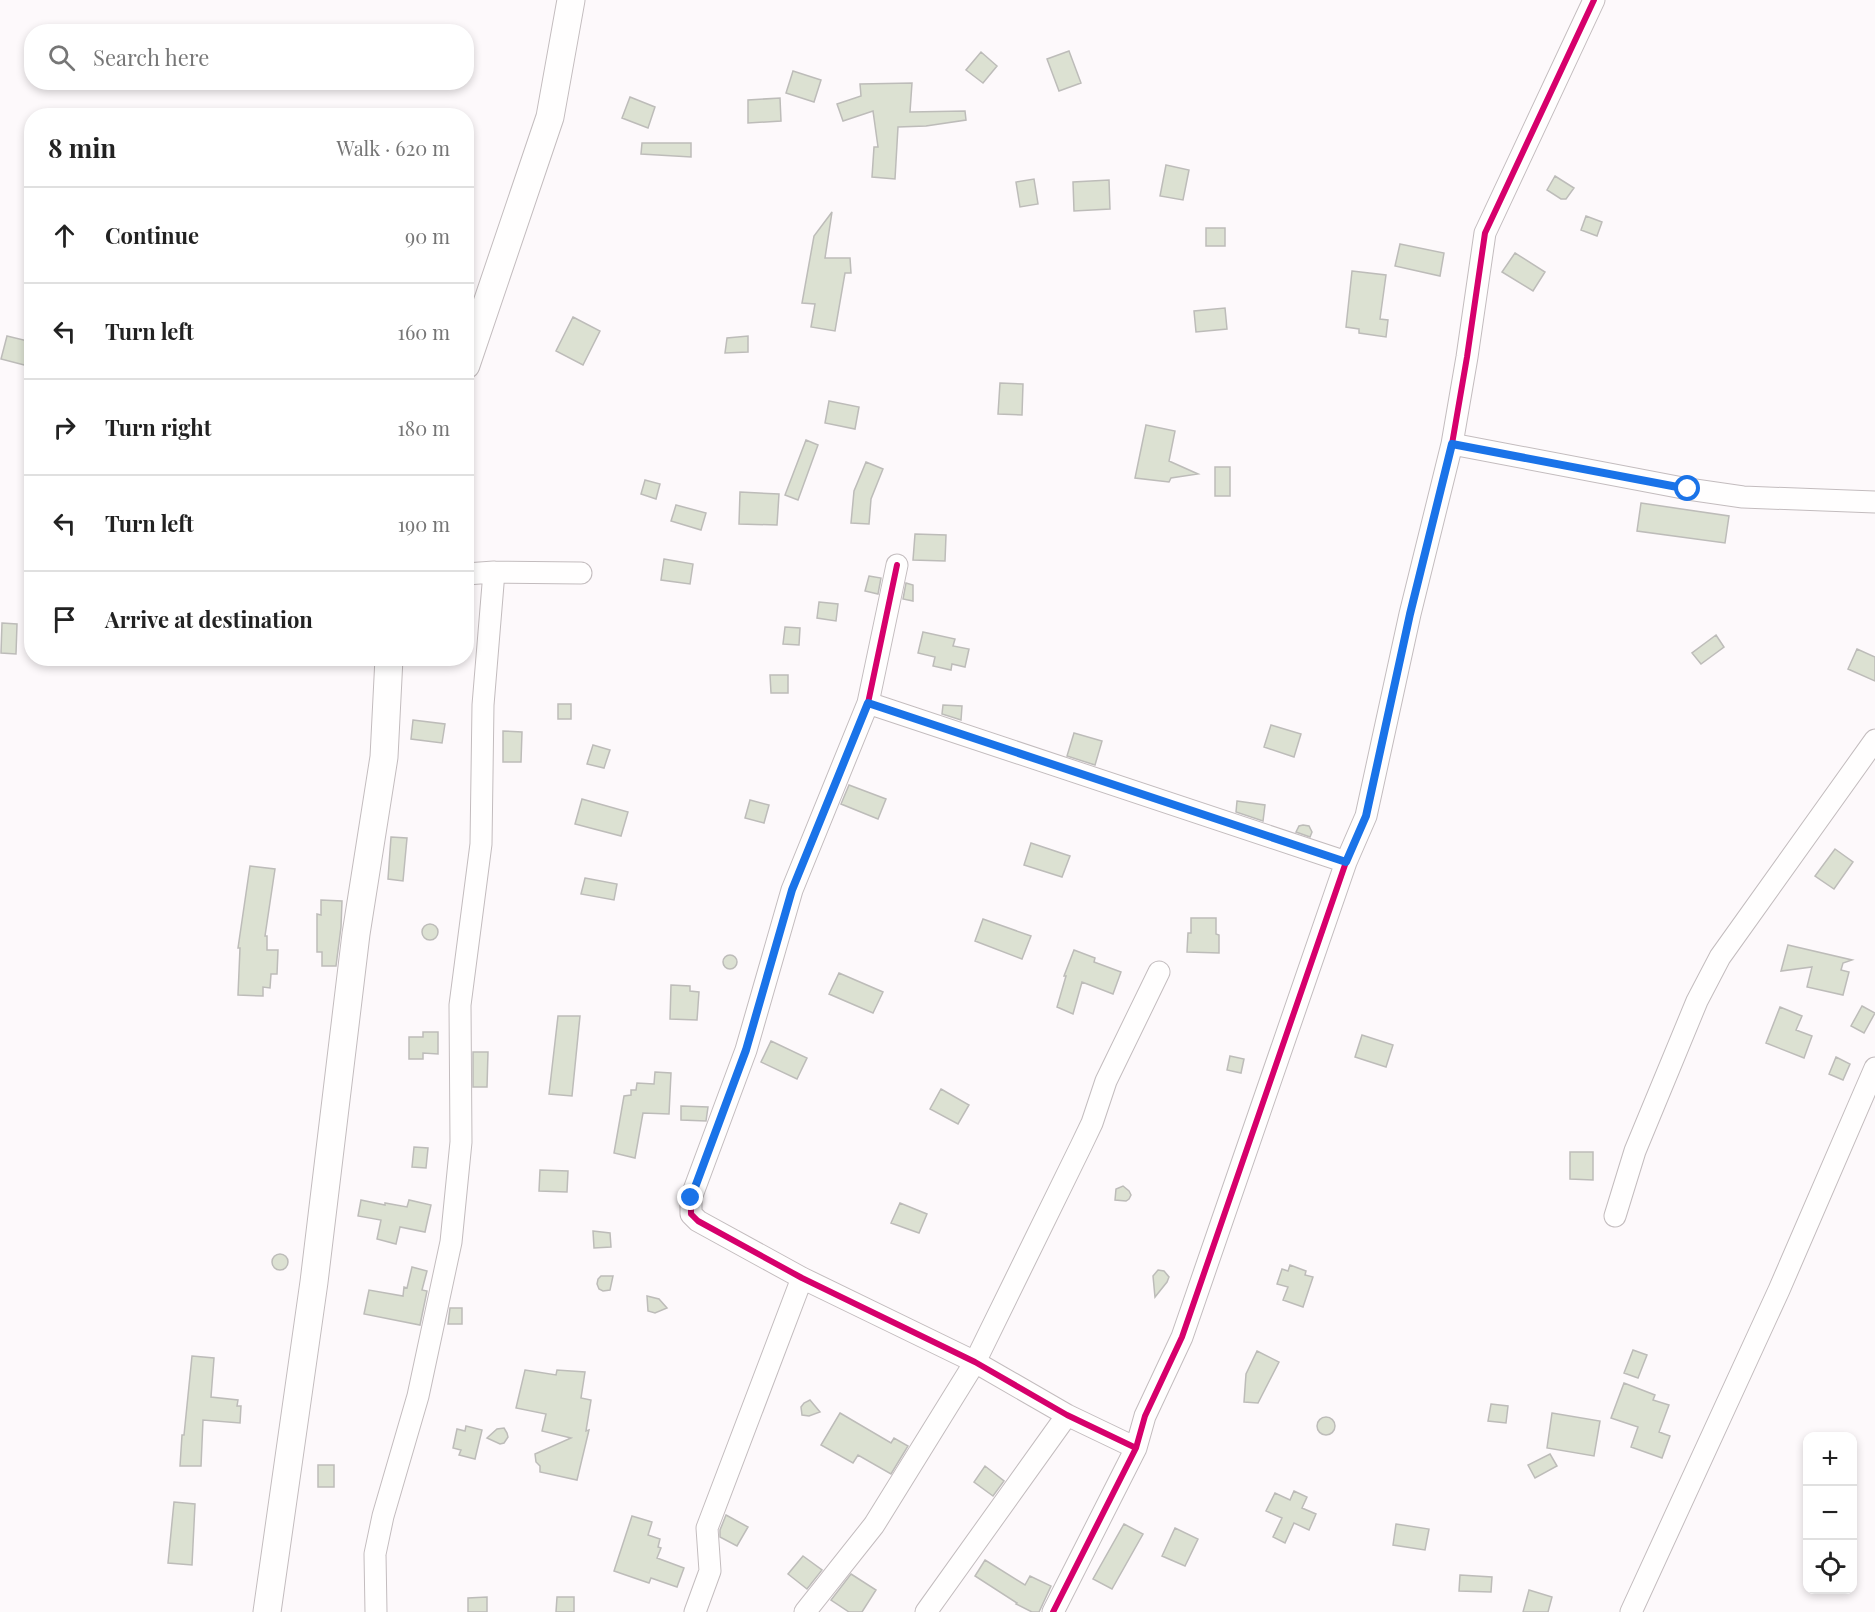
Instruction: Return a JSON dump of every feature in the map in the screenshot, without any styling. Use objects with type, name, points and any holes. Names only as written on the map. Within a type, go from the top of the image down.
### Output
[{"type":"street","points":[[474,341],[550,117],[571,0]]},
{"type":"street","points":[[1053,1612],[1136,1448],[1145,1416],[1182,1337],[1346,862],[1366,816],[1410,614],[1452,444],[1485,233],[1594,0]]},
{"type":"street","points":[[1452,444],[1688,489],[1743,497],[1875,502]]},
{"type":"street","points":[[897,565],[868,703],[792,890],[746,1050],[691,1198],[691,1214],[698,1221],[802,1278],[975,1362],[1067,1415],[1136,1448]]},
{"type":"street","points":[[376,1612],[375,1554],[382,1516],[418,1396],[451,1242],[461,1142],[460,1005],[481,844],[483,705],[494,572]]},
{"type":"street","points":[[474,573],[581,573]]},
{"type":"street","points":[[267,1612],[312,1294],[356,934],[384,757],[389,666]]},
{"type":"street","points":[[868,703],[1346,862]]},
{"type":"street","points":[[1615,1216],[1635,1151],[1697,1001],[1720,957],[1875,740]]},
{"type":"street","points":[[805,1612],[874,1525],[975,1362],[1082,1146],[1106,1082],[1159,972]]},
{"type":"street","points":[[1631,1612],[1779,1290],[1875,1068]]},
{"type":"street","points":[[695,1612],[710,1571],[707,1528],[802,1278]]},
{"type":"street","points":[[926,1612],[1067,1415]]},
{"type":"building","points":[[1069,51],[1081,83],[1059,91],[1047,59]]},
{"type":"building","points":[[981,52],[997,66],[983,83],[966,70]]},
{"type":"building","points":[[793,71],[821,80],[814,102],[786,93]]},
{"type":"building","points":[[912,83],[910,112],[965,111],[966,120],[926,126],[898,127],[895,179],[872,177],[874,147],[878,147],[873,111],[843,121],[837,104],[861,96],[860,84]]},
{"type":"building","points":[[630,97],[655,107],[648,128],[622,118]]},
{"type":"building","points":[[780,98],[781,121],[748,123],[748,100]]},
{"type":"building","points":[[642,143],[691,143],[691,157],[641,154]]},
{"type":"building","points":[[1166,165],[1189,170],[1183,200],[1160,196]]},
{"type":"building","points":[[1555,176],[1574,188],[1566,199],[1561,199],[1547,190]]},
{"type":"building","points":[[1034,179],[1038,204],[1020,207],[1016,182]]},
{"type":"building","points":[[1109,180],[1110,209],[1074,211],[1073,182]]},
{"type":"building","points":[[832,212],[825,258],[850,258],[851,273],[845,273],[835,331],[811,327],[815,304],[802,303],[814,236]]},
{"type":"building","points":[[1586,216],[1602,222],[1597,236],[1581,230]]},
{"type":"building","points":[[1206,228],[1225,228],[1225,246],[1206,246]]},
{"type":"building","points":[[1400,244],[1444,253],[1440,276],[1395,266]]},
{"type":"building","points":[[1515,253],[1545,272],[1533,291],[1502,272]]},
{"type":"building","points":[[1352,271],[1386,275],[1380,319],[1388,320],[1386,337],[1359,333],[1359,329],[1346,327]]},
{"type":"building","points":[[1225,308],[1227,329],[1196,332],[1194,311]]},
{"type":"building","points":[[573,317],[600,331],[583,365],[556,351]]},
{"type":"building","points":[[7,336],[24,340],[24,365],[1,359]]},
{"type":"building","points":[[748,336],[748,352],[725,353],[727,338]]},
{"type":"building","points":[[1000,383],[1023,384],[1022,415],[998,414]]},
{"type":"building","points":[[829,401],[859,407],[855,429],[825,423]]},
{"type":"building","points":[[1146,425],[1175,431],[1169,461],[1198,474],[1171,478],[1169,482],[1135,478]]},
{"type":"building","points":[[806,440],[818,445],[798,500],[785,495]]},
{"type":"building","points":[[866,462],[883,469],[871,499],[869,524],[851,523],[854,491]]},
{"type":"building","points":[[1215,467],[1230,467],[1230,496],[1215,496]]},
{"type":"building","points":[[645,480],[660,484],[656,499],[641,494]]},
{"type":"building","points":[[740,492],[779,494],[777,525],[739,524]]},
{"type":"building","points":[[1641,503],[1729,516],[1725,543],[1637,531]]},
{"type":"building","points":[[676,505],[706,513],[701,530],[671,521]]},
{"type":"building","points":[[915,534],[946,535],[945,561],[913,560]]},
{"type":"building","points":[[664,559],[693,564],[690,584],[661,580]]},
{"type":"building","points":[[869,576],[881,578],[878,594],[865,591]]},
{"type":"building","points":[[906,583],[913,585],[913,601],[903,599]]},
{"type":"building","points":[[819,602],[838,604],[836,621],[817,618]]},
{"type":"building","points":[[2,623],[17,624],[16,654],[1,653]]},
{"type":"building","points":[[785,627],[800,628],[799,645],[783,644]]},
{"type":"building","points":[[923,632],[955,639],[953,646],[969,649],[965,667],[952,664],[951,670],[933,666],[935,657],[918,653]]},
{"type":"building","points":[[1716,635],[1724,647],[1701,664],[1692,653]]},
{"type":"building","points":[[1857,649],[1875,657],[1875,681],[1848,669]]},
{"type":"building","points":[[770,675],[788,675],[788,693],[771,693]]},
{"type":"building","points":[[558,704],[571,704],[571,719],[558,719]]},
{"type":"building","points":[[943,705],[962,706],[961,720],[942,714]]},
{"type":"building","points":[[413,720],[445,724],[442,743],[411,739]]},
{"type":"building","points":[[1271,725],[1301,734],[1294,757],[1264,747]]},
{"type":"building","points":[[503,731],[522,732],[521,762],[503,762]]},
{"type":"building","points":[[1074,733],[1102,741],[1095,765],[1067,756]]},
{"type":"building","points":[[593,745],[610,750],[604,768],[587,764]]},
{"type":"building","points":[[849,785],[886,799],[878,819],[841,804]]},
{"type":"building","points":[[582,799],[628,812],[621,836],[575,824]]},
{"type":"building","points":[[750,800],[769,805],[764,823],[745,818]]},
{"type":"building","points":[[1237,801],[1265,805],[1263,821],[1236,812]]},
{"type":"building","points":[[1299,826],[1309,826],[1312,832],[1310,837],[1296,832]]},
{"type":"building","points":[[391,837],[407,838],[403,881],[388,879]]},
{"type":"building","points":[[1031,843],[1070,856],[1062,877],[1024,865]]},
{"type":"building","points":[[1835,849],[1853,862],[1834,889],[1815,876]]},
{"type":"building","points":[[250,866],[275,869],[265,936],[267,936],[267,950],[278,950],[277,974],[271,974],[270,988],[263,987],[263,996],[238,995],[240,948],[238,948]]},
{"type":"building","points":[[585,878],[617,884],[614,900],[581,894]]},
{"type":"building","points":[[321,900],[342,901],[336,966],[322,966],[322,952],[317,952],[317,914],[321,915]]},
{"type":"building","points":[[1191,918],[1216,918],[1219,953],[1187,952]]},
{"type":"building","points":[[983,919],[1031,936],[1022,959],[975,941]]},
{"type":"building","points":[[430,924],[438,932],[430,940],[422,932]]},
{"type":"building","points":[[1788,945],[1852,960],[1843,963],[1841,970],[1849,972],[1843,995],[1807,987],[1812,967],[1781,971]]},
{"type":"building","points":[[1074,950],[1095,958],[1094,962],[1121,972],[1113,994],[1082,982],[1073,1014],[1057,1007],[1066,976],[1064,976]]},
{"type":"building","points":[[727,955],[733,955],[737,962],[733,969],[727,969],[723,965],[723,959]]},
{"type":"building","points":[[839,973],[883,992],[873,1013],[829,994]]},
{"type":"building","points":[[671,985],[690,986],[690,991],[699,992],[697,1020],[670,1019]]},
{"type":"building","points":[[1862,1006],[1875,1013],[1864,1033],[1851,1026]]},
{"type":"building","points":[[1780,1007],[1802,1016],[1796,1030],[1812,1036],[1804,1058],[1766,1043]]},
{"type":"building","points":[[558,1016],[580,1016],[572,1096],[549,1094]]},
{"type":"building","points":[[423,1032],[438,1032],[438,1054],[423,1053],[423,1059],[409,1059],[409,1037],[423,1037]]},
{"type":"building","points":[[1362,1035],[1393,1045],[1386,1067],[1355,1057]]},
{"type":"building","points":[[771,1041],[807,1058],[797,1079],[761,1062]]},
{"type":"building","points":[[473,1052],[488,1052],[487,1087],[473,1087]]},
{"type":"building","points":[[1230,1056],[1244,1059],[1241,1073],[1227,1070]]},
{"type":"building","points":[[1836,1057],[1850,1064],[1843,1080],[1829,1074]]},
{"type":"building","points":[[655,1072],[671,1073],[669,1114],[643,1113],[635,1158],[614,1153],[624,1096],[631,1095],[631,1090],[636,1090],[637,1083],[654,1084]]},
{"type":"building","points":[[941,1089],[969,1105],[958,1124],[930,1109]]},
{"type":"building","points":[[681,1106],[708,1107],[706,1121],[681,1120]]},
{"type":"building","points":[[414,1147],[428,1148],[426,1168],[412,1167]]},
{"type":"building","points":[[1570,1152],[1593,1152],[1593,1180],[1570,1179]]},
{"type":"building","points":[[540,1170],[568,1171],[567,1192],[539,1191]]},
{"type":"building","points":[[1123,1186],[1131,1195],[1129,1199],[1115,1200],[1116,1189]]},
{"type":"building","points":[[361,1200],[407,1207],[409,1200],[431,1205],[425,1232],[400,1227],[396,1244],[377,1239],[381,1220],[358,1216]]},
{"type":"building","points":[[900,1203],[927,1214],[919,1233],[891,1223]]},
{"type":"building","points":[[593,1231],[610,1233],[611,1247],[594,1248]]},
{"type":"building","points":[[280,1254],[288,1262],[280,1270],[272,1262]]},
{"type":"building","points":[[1290,1265],[1306,1271],[1305,1275],[1313,1277],[1303,1307],[1283,1300],[1288,1287],[1277,1284],[1282,1269],[1288,1271]]},
{"type":"building","points":[[412,1267],[427,1271],[422,1290],[427,1291],[420,1325],[364,1314],[369,1290],[403,1296]]},
{"type":"building","points":[[1158,1270],[1164,1271],[1169,1277],[1155,1297],[1153,1276]]},
{"type":"building","points":[[601,1276],[613,1276],[610,1290],[599,1289],[597,1284]]},
{"type":"building","points":[[647,1296],[659,1299],[667,1308],[655,1313],[648,1311]]},
{"type":"building","points":[[450,1308],[462,1308],[462,1324],[448,1324]]},
{"type":"building","points":[[1633,1350],[1647,1355],[1638,1378],[1624,1373]]},
{"type":"building","points":[[1257,1351],[1279,1362],[1258,1403],[1244,1402],[1246,1374]]},
{"type":"building","points":[[192,1356],[214,1358],[211,1397],[238,1400],[237,1406],[241,1406],[240,1423],[203,1420],[201,1466],[180,1466],[182,1435],[184,1435]]},
{"type":"building","points":[[525,1370],[556,1375],[557,1370],[585,1372],[581,1398],[591,1400],[586,1431],[589,1430],[577,1480],[540,1472],[535,1454],[571,1438],[542,1431],[546,1414],[516,1408]]},
{"type":"building","points":[[1624,1383],[1655,1395],[1653,1400],[1669,1405],[1659,1432],[1670,1436],[1662,1458],[1631,1447],[1638,1427],[1611,1418]]},
{"type":"building","points":[[810,1400],[820,1412],[809,1416],[802,1415],[801,1407]]},
{"type":"building","points":[[1491,1404],[1508,1406],[1506,1423],[1488,1421]]},
{"type":"building","points":[[840,1413],[891,1443],[894,1438],[908,1446],[891,1474],[858,1455],[853,1463],[821,1445]]},
{"type":"building","points":[[1552,1413],[1600,1421],[1594,1456],[1547,1448]]},
{"type":"building","points":[[1326,1417],[1332,1420],[1335,1426],[1332,1432],[1326,1435],[1320,1432],[1317,1426],[1320,1420]]},
{"type":"building","points":[[466,1426],[482,1430],[475,1459],[459,1455],[461,1450],[453,1448],[457,1429],[465,1431]]},
{"type":"building","points":[[504,1428],[508,1437],[504,1443],[500,1444],[487,1438],[497,1429]]},
{"type":"building","points":[[1550,1454],[1557,1466],[1535,1478],[1528,1465]]},
{"type":"building","points":[[318,1465],[334,1465],[334,1487],[318,1487]]},
{"type":"building","points":[[985,1466],[1004,1481],[993,1496],[974,1482]]},
{"type":"building","points":[[1294,1491],[1307,1497],[1302,1508],[1316,1514],[1309,1530],[1294,1523],[1285,1543],[1273,1537],[1282,1518],[1266,1511],[1275,1493],[1290,1500]]},
{"type":"building","points":[[174,1502],[195,1504],[192,1565],[168,1563]]},
{"type":"building","points":[[726,1515],[748,1527],[737,1546],[720,1537],[720,1530]]},
{"type":"building","points":[[632,1516],[652,1522],[648,1535],[660,1539],[658,1547],[661,1548],[657,1558],[684,1568],[677,1587],[651,1578],[649,1583],[614,1571]]},
{"type":"building","points":[[1124,1524],[1143,1534],[1112,1589],[1093,1579]]},
{"type":"building","points":[[1396,1524],[1429,1529],[1425,1550],[1393,1545]]},
{"type":"building","points":[[1175,1528],[1198,1539],[1185,1566],[1162,1556]]},
{"type":"building","points":[[803,1556],[822,1570],[807,1589],[788,1574]]},
{"type":"building","points":[[985,1560],[1025,1585],[1030,1576],[1051,1586],[1039,1612],[1032,1612],[1016,1604],[975,1576]]},
{"type":"building","points":[[851,1574],[876,1590],[862,1612],[849,1612],[831,1600]]},
{"type":"building","points":[[1460,1575],[1492,1577],[1491,1592],[1459,1591]]},
{"type":"building","points":[[1529,1590],[1552,1597],[1548,1612],[1523,1612]]},
{"type":"building","points":[[487,1597],[487,1612],[468,1612],[468,1598]]},
{"type":"building","points":[[557,1597],[574,1597],[574,1612],[556,1612]]},
{"type":"cycle path","points":[[1053,1612],[1136,1448],[1145,1416],[1182,1337],[1346,862],[1366,816],[1410,614],[1452,444],[1485,233],[1594,0]]},
{"type":"cycle path","points":[[897,565],[868,703],[792,890],[746,1050],[691,1198],[691,1214],[698,1221],[802,1278],[975,1362],[1067,1415],[1136,1448]]},
{"type":"route","points":[[691,1198],[746,1050],[792,890],[868,703],[1346,862],[1366,816],[1410,614],[1452,444],[1688,489]]}]
